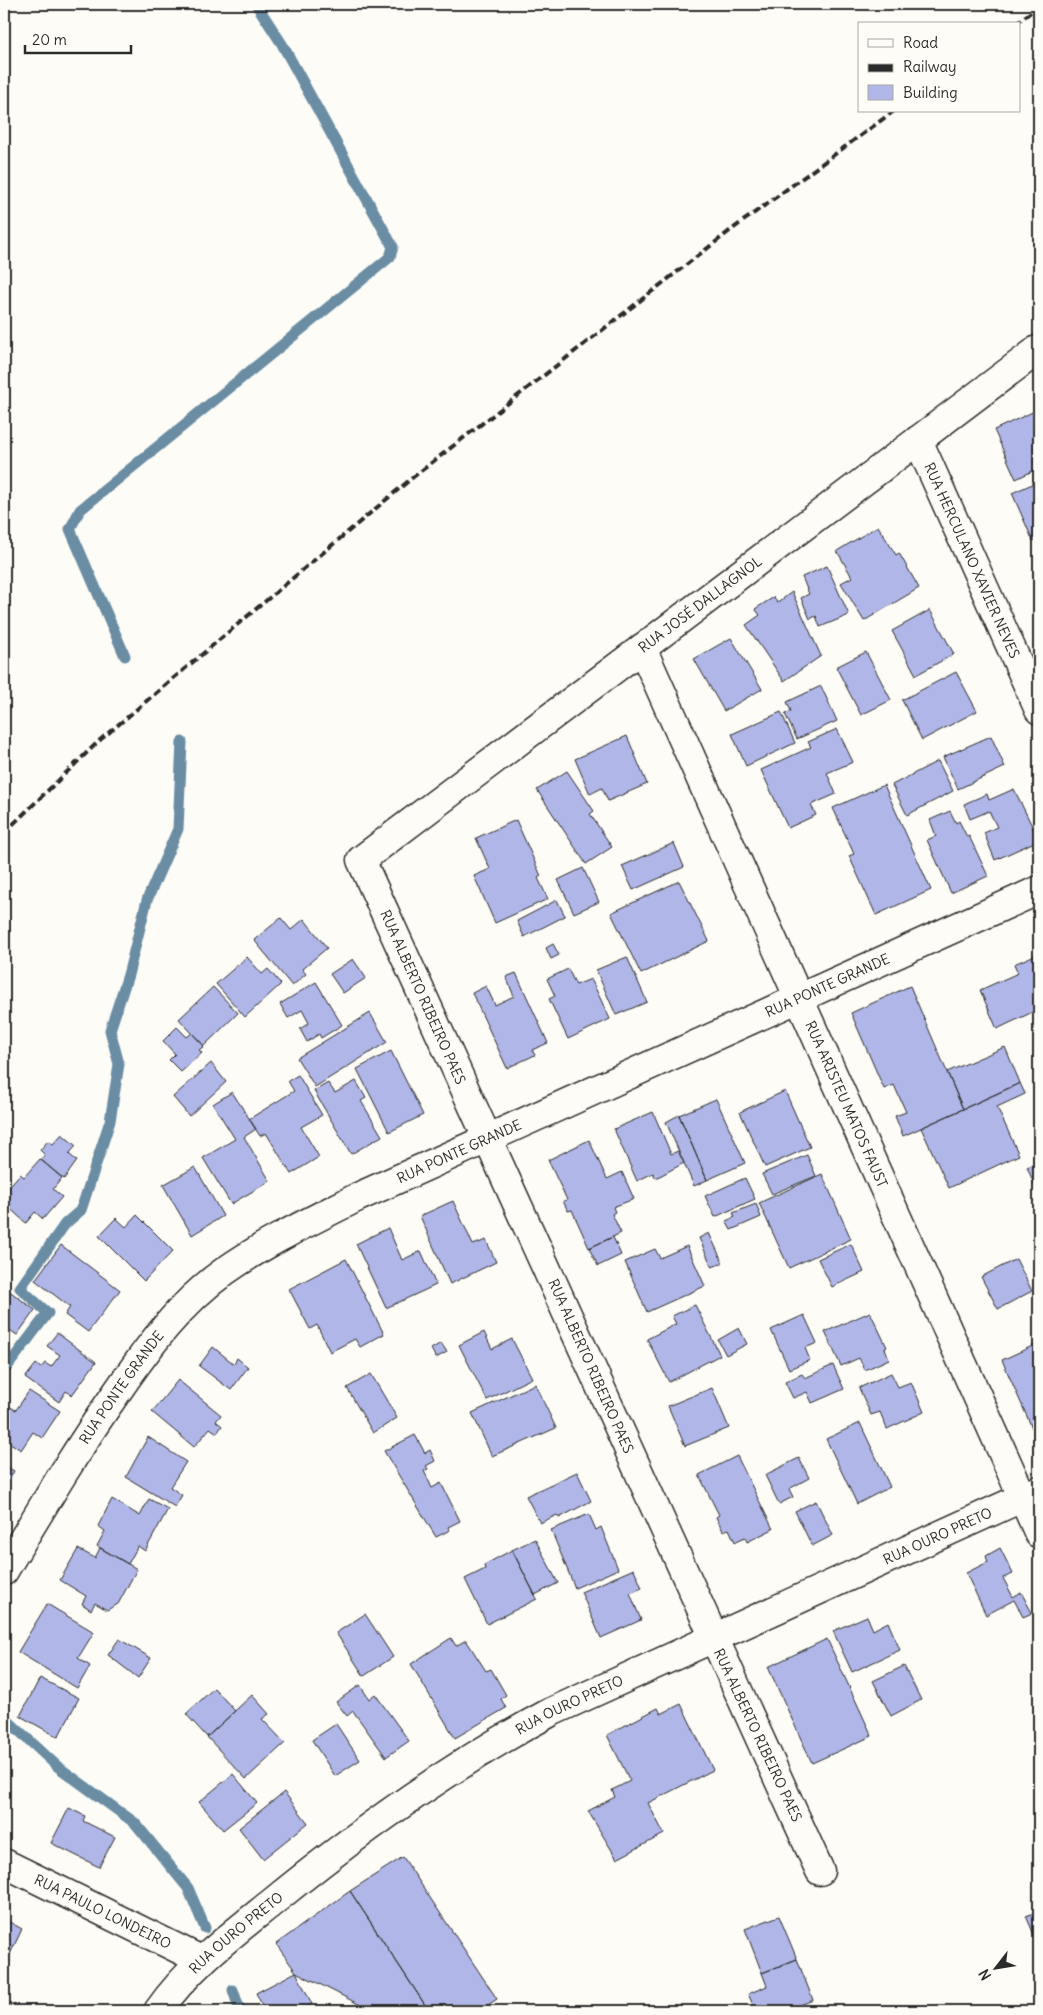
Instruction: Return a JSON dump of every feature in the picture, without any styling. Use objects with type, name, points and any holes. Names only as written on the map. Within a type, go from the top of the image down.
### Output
[{"type":"street","name":"RUA JOSÉ DALLAGNOL","points":[[361,860],[1039,349]]},
{"type":"street","name":"RUA HERCULANO XAVIER NEVES","points":[[918,440],[1039,710]]},
{"type":"street","name":"RUA ARISTEU MATOS FAUST","points":[[642,648],[799,998],[1031,1494],[1039,1534]]},
{"type":"street","name":"RUA ALBERTO RIBEIRO PAES","points":[[361,860],[820,1871]]},
{"type":"street","name":"RUA PONTE GRANDE","points":[[4,1572],[79,1446],[142,1356],[179,1311],[225,1271],[287,1234],[358,1197],[1039,890]]},
{"type":"street","name":"RUA OURO PRETO","points":[[158,2011],[172,1991],[201,1960],[329,1856],[432,1782],[494,1743],[551,1712],[1031,1494]]},
{"type":"street","name":"RUA PAULO LONDEIRO","points":[[4,1863],[201,1960]]},
{"type":"building","points":[[1039,409],[1039,468],[1016,479],[994,430]]},
{"type":"building","points":[[1039,481],[1039,538],[1033,541],[1012,493]]},
{"type":"building","points":[[878,526],[896,555],[899,553],[919,588],[864,621],[841,583],[852,577],[837,551]]},
{"type":"building","points":[[827,566],[849,615],[820,627],[816,616],[810,619],[801,598],[809,594],[802,577]]},
{"type":"building","points":[[792,592],[821,656],[784,681],[746,625],[760,615],[755,609],[774,597],[777,603]]},
{"type":"building","points":[[930,610],[954,654],[916,675],[892,631]]},
{"type":"building","points":[[731,638],[762,689],[724,711],[694,659]]},
{"type":"building","points":[[866,652],[891,700],[861,715],[836,667]]},
{"type":"building","points":[[956,672],[977,711],[922,740],[902,700]]},
{"type":"building","points":[[821,686],[837,721],[797,739],[785,714],[791,711],[787,702]]},
{"type":"building","points":[[781,712],[795,743],[746,766],[732,734]]},
{"type":"building","points":[[837,729],[853,762],[827,773],[836,794],[811,805],[816,815],[788,828],[761,770],[811,747],[808,742]]},
{"type":"building","points":[[627,736],[647,784],[608,801],[602,788],[590,794],[575,759]]},
{"type":"building","points":[[991,736],[1005,767],[958,789],[943,757]]},
{"type":"building","points":[[938,761],[953,791],[907,815],[892,785]]},
{"type":"building","points":[[567,771],[594,811],[590,814],[612,847],[586,864],[537,790]]},
{"type":"building","points":[[884,785],[931,890],[876,915],[849,856],[854,854],[833,808]]},
{"type":"building","points":[[1014,789],[1039,840],[995,860],[984,833],[997,827],[989,811],[970,819],[964,804],[987,794],[989,800]]},
{"type":"building","points":[[950,811],[956,823],[959,821],[967,837],[969,836],[988,876],[951,893],[927,840],[936,836],[930,820]]},
{"type":"building","points":[[516,820],[541,876],[538,878],[548,899],[495,923],[474,876],[490,869],[476,838]]},
{"type":"building","points":[[674,843],[684,867],[633,890],[622,866]]},
{"type":"building","points":[[583,868],[599,902],[574,913],[558,880]]},
{"type":"building","points":[[679,881],[709,941],[641,974],[611,913]]},
{"type":"building","points":[[557,900],[565,916],[524,937],[517,921]]},
{"type":"building","points":[[281,918],[291,930],[304,919],[327,948],[302,969],[306,974],[292,986],[254,940]]},
{"type":"building","points":[[553,944],[559,955],[551,959],[546,948]]},
{"type":"building","points":[[1035,955],[1039,966],[1039,1009],[997,1029],[980,990],[1018,973],[1014,964]]},
{"type":"building","points":[[247,957],[262,974],[268,969],[281,984],[245,1017],[216,984]]},
{"type":"building","points":[[627,957],[647,1002],[616,1015],[596,970]]},
{"type":"building","points":[[353,959],[366,978],[343,993],[330,974]]},
{"type":"building","points":[[568,969],[576,985],[591,979],[610,1019],[568,1039],[549,999],[555,996],[547,979]]},
{"type":"building","points":[[516,973],[548,1043],[532,1050],[535,1055],[507,1068],[472,993],[486,986],[495,1005],[514,996],[506,977]]},
{"type":"building","points":[[316,982],[342,1025],[321,1038],[319,1034],[307,1042],[300,1029],[309,1023],[302,1010],[288,1018],[280,1004]]},
{"type":"building","points":[[910,986],[963,1109],[903,1136],[895,1116],[906,1112],[894,1085],[884,1089],[851,1013]]},
{"type":"building","points":[[213,987],[238,1013],[204,1046],[179,1019]]},
{"type":"building","points":[[370,1013],[387,1042],[315,1087],[297,1058]]},
{"type":"building","points":[[177,1027],[187,1037],[192,1033],[204,1046],[199,1050],[202,1053],[181,1072],[169,1060],[175,1054],[163,1041]]},
{"type":"building","points":[[1005,1047],[1020,1083],[963,1109],[947,1072]]},
{"type":"building","points":[[391,1051],[423,1115],[389,1132],[357,1069]]},
{"type":"building","points":[[211,1063],[226,1082],[189,1116],[173,1097]]},
{"type":"building","points":[[298,1075],[322,1115],[301,1127],[319,1157],[291,1174],[266,1133],[260,1136],[249,1119],[294,1091],[288,1081]]},
{"type":"building","points":[[356,1081],[366,1098],[361,1101],[382,1136],[351,1154],[314,1091],[328,1083],[335,1093]]},
{"type":"building","points":[[1020,1083],[1025,1094],[997,1107],[1019,1155],[949,1188],[921,1128]]},
{"type":"building","points":[[785,1091],[810,1147],[765,1167],[740,1112]]},
{"type":"building","points":[[232,1092],[256,1129],[244,1137],[270,1181],[231,1204],[203,1158],[235,1139],[213,1104]]},
{"type":"building","points":[[716,1099],[745,1163],[707,1180],[679,1115]]},
{"type":"building","points":[[653,1112],[671,1154],[678,1151],[684,1163],[656,1178],[653,1173],[637,1181],[614,1129]]},
{"type":"building","points":[[679,1115],[707,1180],[694,1186],[666,1122]]},
{"type":"building","points":[[62,1134],[76,1146],[69,1154],[77,1161],[64,1179],[41,1160],[45,1155],[40,1150],[48,1141],[53,1144]]},
{"type":"building","points":[[589,1140],[607,1179],[622,1172],[634,1199],[613,1207],[615,1212],[612,1214],[621,1233],[589,1248],[572,1210],[568,1211],[563,1201],[567,1200],[548,1160]]},
{"type":"building","points":[[807,1155],[816,1176],[772,1194],[762,1174]]},
{"type":"building","points":[[40,1159],[62,1178],[53,1189],[62,1197],[43,1219],[35,1212],[26,1223],[4,1203],[11,1194],[6,1190],[20,1174],[24,1177]]},
{"type":"building","points":[[1039,1162],[1039,1196],[1027,1167]]},
{"type":"building","points":[[195,1167],[223,1216],[192,1235],[163,1185]]},
{"type":"building","points":[[822,1174],[851,1239],[789,1268],[759,1203]]},
{"type":"building","points":[[745,1178],[755,1199],[715,1217],[705,1196]]},
{"type":"building","points":[[453,1201],[473,1245],[486,1240],[496,1262],[450,1284],[420,1216]]},
{"type":"building","points":[[756,1204],[761,1217],[731,1230],[726,1221],[735,1217],[733,1213]]},
{"type":"building","points":[[137,1215],[173,1251],[144,1281],[99,1236],[116,1218],[126,1227]]},
{"type":"building","points":[[388,1228],[402,1260],[421,1251],[436,1285],[386,1308],[356,1244]]},
{"type":"building","points":[[709,1233],[723,1263],[712,1267],[699,1238]]},
{"type":"building","points":[[613,1237],[621,1255],[598,1266],[589,1248]]},
{"type":"building","points":[[851,1244],[864,1272],[832,1287],[818,1259]]},
{"type":"building","points":[[61,1245],[120,1290],[88,1332],[65,1315],[70,1307],[35,1280]]},
{"type":"building","points":[[687,1246],[705,1286],[647,1312],[625,1262],[655,1249],[660,1258]]},
{"type":"building","points":[[346,1259],[384,1334],[360,1347],[355,1339],[330,1352],[317,1325],[310,1329],[289,1289]]},
{"type":"building","points":[[1016,1259],[1032,1291],[998,1309],[981,1277]]},
{"type":"building","points":[[4,1287],[35,1310],[17,1335],[4,1326]]},
{"type":"building","points":[[695,1305],[720,1355],[669,1382],[647,1339],[676,1324],[672,1316]]},
{"type":"building","points":[[870,1312],[887,1347],[885,1348],[889,1359],[865,1370],[859,1358],[841,1366],[825,1332]]},
{"type":"building","points":[[804,1315],[817,1343],[805,1348],[810,1360],[789,1369],[771,1330]]},
{"type":"building","points":[[739,1328],[747,1344],[726,1355],[718,1340]]},
{"type":"building","points":[[484,1332],[492,1349],[512,1339],[532,1378],[487,1400],[459,1345]]},
{"type":"building","points":[[57,1333],[96,1362],[72,1395],[66,1391],[59,1402],[25,1378],[36,1364],[41,1368],[45,1363],[51,1367],[60,1355],[47,1346]]},
{"type":"building","points":[[4,1338],[9,1343],[4,1349]]},
{"type":"building","points":[[441,1343],[447,1352],[436,1358],[431,1349]]},
{"type":"building","points":[[1039,1343],[1039,1435],[1036,1437],[1002,1360]]},
{"type":"building","points":[[213,1347],[234,1364],[237,1358],[248,1367],[231,1390],[199,1366]]},
{"type":"building","points":[[833,1365],[844,1389],[812,1403],[807,1392],[793,1398],[785,1382],[802,1374],[805,1378]]},
{"type":"building","points":[[891,1373],[898,1387],[911,1382],[924,1412],[887,1429],[880,1412],[871,1415],[859,1388]]},
{"type":"building","points":[[371,1374],[397,1418],[373,1433],[347,1388]]},
{"type":"building","points":[[178,1380],[221,1415],[216,1421],[222,1426],[217,1433],[210,1428],[194,1447],[152,1412]]},
{"type":"building","points":[[535,1384],[556,1428],[492,1456],[472,1413]]},
{"type":"building","points":[[712,1388],[729,1428],[685,1446],[668,1406]]},
{"type":"building","points":[[29,1391],[60,1411],[42,1438],[33,1432],[21,1450],[4,1439],[4,1404],[16,1410]]},
{"type":"building","points":[[860,1423],[890,1487],[857,1504],[826,1439]]},
{"type":"building","points":[[415,1435],[425,1453],[430,1450],[435,1461],[426,1466],[428,1469],[424,1471],[432,1488],[441,1483],[460,1521],[448,1527],[450,1530],[436,1537],[384,1451]]},
{"type":"building","points":[[148,1437],[186,1462],[170,1487],[182,1495],[175,1507],[126,1477]]},
{"type":"building","points":[[737,1456],[773,1529],[747,1542],[745,1537],[735,1542],[729,1529],[723,1531],[716,1517],[719,1515],[699,1475]]},
{"type":"building","points":[[799,1458],[809,1478],[789,1489],[793,1497],[779,1504],[765,1475]]},
{"type":"building","points":[[4,1465],[14,1471],[4,1489]]},
{"type":"building","points":[[577,1472],[591,1501],[559,1518],[557,1515],[540,1523],[526,1496]]},
{"type":"building","points":[[112,1499],[140,1516],[149,1499],[168,1509],[145,1551],[138,1546],[128,1564],[97,1546],[105,1531],[98,1526]]},
{"type":"building","points":[[816,1501],[833,1535],[812,1546],[795,1511]]},
{"type":"building","points":[[589,1514],[596,1530],[601,1527],[618,1569],[575,1588],[551,1530]]},
{"type":"building","points":[[535,1539],[558,1583],[535,1595],[512,1550]]},
{"type":"building","points":[[100,1548],[137,1569],[118,1604],[107,1610],[95,1603],[91,1610],[82,1604],[86,1596],[60,1580],[78,1549],[95,1558]]},
{"type":"building","points":[[1000,1548],[1013,1574],[1003,1578],[1013,1597],[1021,1592],[1032,1613],[1023,1617],[1014,1600],[986,1615],[966,1573],[988,1562],[986,1556]]},
{"type":"building","points":[[512,1550],[537,1599],[487,1624],[465,1579],[485,1569],[484,1565]]},
{"type":"building","points":[[634,1569],[642,1588],[630,1593],[641,1620],[601,1638],[581,1592]]},
{"type":"building","points":[[47,1604],[94,1632],[78,1658],[90,1666],[77,1688],[18,1652]]},
{"type":"building","points":[[365,1614],[393,1657],[364,1676],[336,1633]]},
{"type":"building","points":[[867,1616],[873,1630],[888,1622],[900,1650],[852,1672],[833,1631]]},
{"type":"building","points":[[451,1638],[456,1646],[466,1640],[486,1671],[491,1669],[506,1695],[501,1699],[506,1708],[455,1738],[411,1664]]},
{"type":"building","points":[[119,1639],[151,1658],[138,1678],[108,1655]]},
{"type":"building","points":[[827,1639],[872,1736],[812,1763],[768,1667]]},
{"type":"building","points":[[904,1666],[921,1700],[891,1716],[873,1681]]},
{"type":"building","points":[[40,1678],[79,1698],[58,1737],[20,1716]]},
{"type":"building","points":[[360,1685],[369,1699],[375,1694],[409,1741],[386,1757],[353,1711],[347,1716],[336,1702]]},
{"type":"building","points":[[214,1688],[235,1711],[207,1737],[186,1714]]},
{"type":"building","points":[[252,1695],[269,1714],[262,1719],[285,1743],[246,1779],[207,1737]]},
{"type":"building","points":[[681,1704],[713,1770],[648,1803],[664,1834],[617,1859],[588,1811],[615,1797],[612,1790],[630,1781],[607,1735],[658,1708],[661,1714]]},
{"type":"building","points":[[336,1724],[360,1760],[335,1776],[312,1740]]},
{"type":"building","points":[[233,1774],[257,1803],[223,1830],[199,1802]]},
{"type":"building","points":[[284,1792],[308,1823],[263,1859],[239,1828]]},
{"type":"building","points":[[69,1808],[85,1816],[83,1821],[115,1837],[99,1867],[51,1843]]},
{"type":"building","points":[[403,1857],[497,1999],[479,2011],[429,2011],[350,1891]]},
{"type":"building","points":[[350,1891],[429,2011],[372,2011],[296,1972],[276,1944]]},
{"type":"building","points":[[1039,1911],[1039,1946],[1026,1916]]},
{"type":"building","points":[[779,1916],[797,1959],[762,1973],[745,1929]]},
{"type":"building","points":[[4,1919],[22,1929],[4,1967]]},
{"type":"building","points":[[797,1959],[813,2000],[785,2011],[756,2011],[748,1994],[767,1986],[762,1973]]},
{"type":"building","points":[[296,1972],[312,2004],[298,2011],[265,2011],[256,1993]]},
{"type":"waterway","points":[[125,656],[70,529],[80,510],[390,257],[393,247],[282,44],[256,4]]},
{"type":"waterway","points":[[4,1371],[48,1313],[20,1288],[65,1224],[81,1210],[110,1121],[119,1064],[110,1030],[128,975],[147,900],[178,829],[182,742]]},
{"type":"waterway","points":[[4,1717],[57,1766],[135,1823],[188,1888],[205,1928]]},
{"type":"waterway","points":[[233,1990],[240,2011]]},
{"type":"railway","points":[[1018,22],[1039,6]]},
{"type":"railway","points":[[4,833],[100,740],[412,478],[731,230],[893,112]]}]
